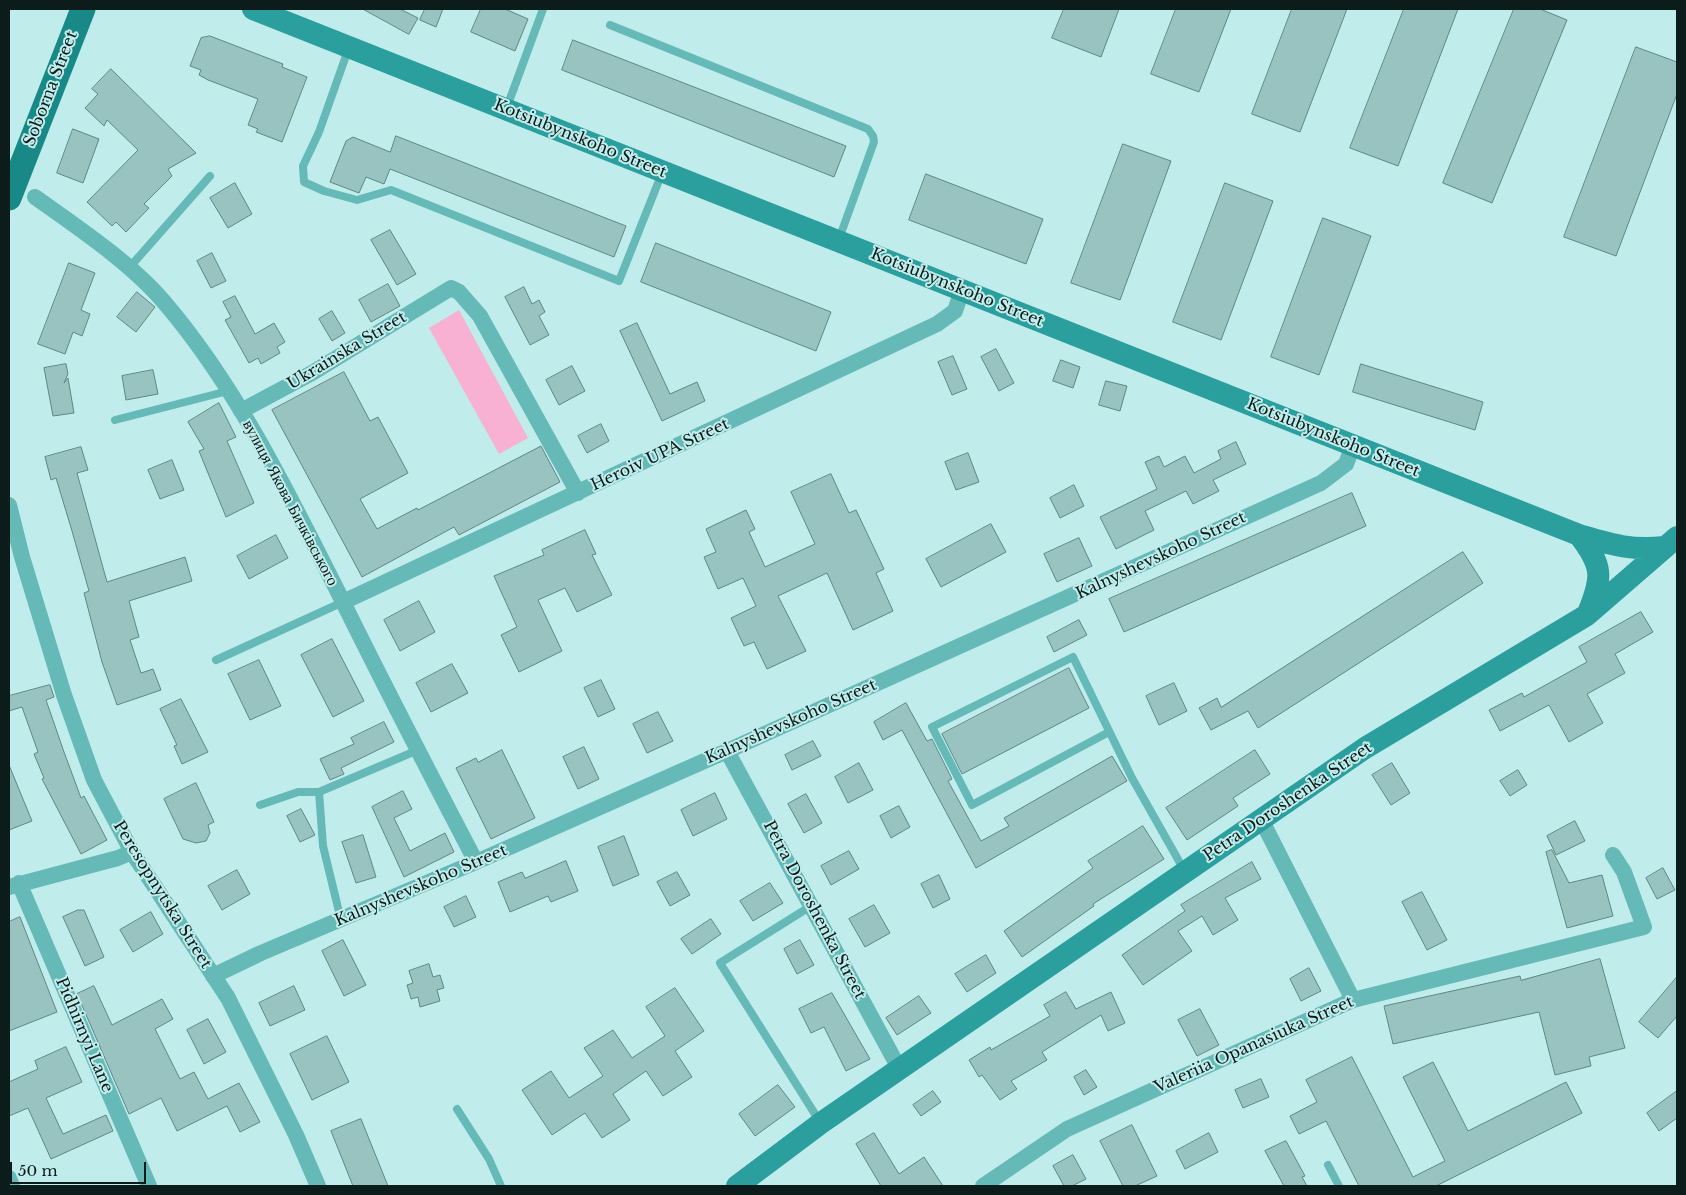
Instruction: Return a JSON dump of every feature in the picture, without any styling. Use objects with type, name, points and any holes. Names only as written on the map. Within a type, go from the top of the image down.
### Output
[{"type":"main road","name":"Soborna Street","points":[[11,184],[82,9]]},
{"type":"street","name":"Kotsiubynskoho Street","points":[[254,9],[1579,535],[1620,548],[1642,550],[1673,542]]},
{"type":"street","name":"вулиця Якова Бичківського","points":[[35,197],[72,223],[163,300],[208,360],[241,411],[316,548],[476,862]]},
{"type":"street","name":"Ukrainska Street","points":[[241,411],[312,373],[451,288],[459,292],[480,316],[578,493]]},
{"type":"street","name":"Heroiv UPA Street","points":[[342,602],[937,324],[955,311],[962,290]]},
{"type":"street","name":"Kalnyshevskoho Street","points":[[214,976],[261,953],[476,862],[727,751],[1321,483],[1346,464],[1352,446]]},
{"type":"street","name":"Peresopnytska Street","points":[[9,505],[22,557],[64,695],[94,780],[132,852],[228,998],[296,1136],[318,1186]]},
{"type":"street","points":[[1579,535],[1594,554],[1599,576],[1596,593],[1587,615]]},
{"type":"street","name":"Petra Doroshenka Street","points":[[737,1186],[821,1123],[1366,748],[1587,615],[1673,542]]},
{"type":"street","name":"Petra Doroshenka Street","points":[[727,751],[900,1070]]},
{"type":"street","points":[[1261,819],[1352,1000]]},
{"type":"street","points":[[14,885],[118,858],[132,852]]},
{"type":"street","name":"Valeriia Opanasiuka Street","points":[[983,1186],[1067,1129],[1352,1000],[1644,927],[1624,872],[1614,856]]},
{"type":"street","name":"Pidhirnyi Lane","points":[[14,885],[149,1186]]},
{"type":"street","points":[[9,1178],[12,1186]]},
{"type":"lane","points":[[506,109],[543,9]]},
{"type":"lane","points":[[610,24],[868,129],[873,136],[874,142],[838,241]]},
{"type":"lane","points":[[349,47],[319,132],[303,166],[304,182],[324,191],[357,200],[391,190],[619,281],[662,171]]},
{"type":"lane","points":[[128,269],[210,176]]},
{"type":"lane","points":[[115,420],[228,391]]},
{"type":"lane","points":[[216,660],[342,602]]},
{"type":"lane","points":[[1109,732],[972,806],[932,727],[1073,657],[1132,778],[1185,872]]},
{"type":"lane","points":[[260,805],[298,792],[319,792],[418,750]]},
{"type":"lane","points":[[319,792],[323,846],[341,920]]},
{"type":"lane","points":[[811,906],[720,963],[821,1123]]},
{"type":"lane","points":[[457,1109],[489,1159],[501,1186]]},
{"type":"lane","points":[[1328,1165],[1339,1186]]},
{"type":"shaded area","points":[[459,310],[528,438],[499,454],[429,328]]},
{"type":"building","points":[[363,9],[400,9],[418,18],[409,34]]},
{"type":"building","points":[[425,9],[443,9],[436,27],[420,20]]},
{"type":"building","points":[[481,9],[505,9],[528,19],[515,51],[471,32]]},
{"type":"building","points":[[1064,9],[1119,9],[1101,57],[1052,38]]},
{"type":"building","points":[[1176,9],[1231,9],[1199,92],[1151,74]]},
{"type":"building","points":[[1292,9],[1347,9],[1300,132],[1252,114]]},
{"type":"building","points":[[1404,9],[1458,9],[1398,166],[1350,148]]},
{"type":"building","points":[[1514,9],[1540,9],[1567,20],[1492,203],[1443,183]]},
{"type":"building","points":[[210,36],[283,64],[282,67],[307,77],[282,142],[256,132],[258,129],[248,125],[258,99],[208,80],[199,75],[201,70],[190,66],[201,38]]},
{"type":"building","points":[[573,40],[846,146],[834,177],[562,70]]},
{"type":"building","points":[[1636,47],[1677,62],[1677,94],[1616,256],[1564,237]]},
{"type":"building","points":[[111,69],[196,153],[168,169],[172,176],[144,204],[149,208],[126,232],[116,222],[112,226],[87,202],[138,150],[107,120],[104,126],[85,108],[98,94],[92,89]]},
{"type":"building","points":[[73,129],[99,139],[83,183],[57,173]]},
{"type":"building","points":[[396,136],[626,226],[614,257],[390,169],[384,184],[366,177],[359,193],[330,182],[346,141],[353,137],[390,152]]},
{"type":"building","points":[[1123,144],[1171,161],[1120,300],[1071,283]]},
{"type":"building","points":[[926,174],[1043,219],[1026,264],[909,220]]},
{"type":"building","points":[[235,183],[252,214],[228,228],[210,198]]},
{"type":"building","points":[[1225,183],[1273,201],[1221,340],[1173,322]]},
{"type":"building","points":[[1323,218],[1371,236],[1319,375],[1271,357]]},
{"type":"building","points":[[390,230],[416,274],[397,285],[371,240]]},
{"type":"building","points":[[656,243],[831,312],[816,351],[641,282]]},
{"type":"building","points":[[212,253],[226,281],[211,288],[197,261]]},
{"type":"building","points":[[69,263],[95,273],[81,310],[90,314],[82,336],[73,332],[65,354],[38,344]]},
{"type":"building","points":[[388,284],[400,306],[371,322],[359,300]]},
{"type":"building","points":[[524,287],[532,304],[539,300],[545,312],[539,316],[549,335],[530,345],[505,297]]},
{"type":"building","points":[[137,292],[155,307],[136,332],[117,317]]},
{"type":"building","points":[[235,296],[255,334],[274,323],[285,342],[277,347],[280,353],[261,364],[258,358],[249,363],[225,320],[231,317],[223,302]]},
{"type":"building","points":[[332,311],[345,333],[332,341],[319,319]]},
{"type":"building","points":[[637,323],[670,394],[697,382],[705,401],[662,421],[620,331]]},
{"type":"building","points":[[996,349],[1014,383],[999,391],[981,357]]},
{"type":"building","points":[[953,356],[967,389],[952,395],[938,362]]},
{"type":"building","points":[[1061,360],[1080,367],[1073,388],[1053,381]]},
{"type":"building","points":[[66,364],[68,374],[64,383],[68,378],[74,413],[53,416],[44,368]]},
{"type":"building","points":[[1361,364],[1483,402],[1475,430],[1353,392]]},
{"type":"building","points":[[572,366],[585,391],[559,405],[546,380]]},
{"type":"building","points":[[153,370],[158,394],[126,400],[122,376]]},
{"type":"building","points":[[344,372],[370,421],[378,417],[408,473],[360,499],[377,529],[417,508],[418,510],[541,446],[560,482],[459,535],[454,527],[362,577],[272,410]]},
{"type":"building","points":[[1106,381],[1127,386],[1120,411],[1099,405]]},
{"type":"building","points":[[219,403],[236,437],[227,441],[254,503],[226,517],[199,451],[204,449],[188,422]]},
{"type":"building","points":[[601,424],[609,441],[587,453],[578,436]]},
{"type":"building","points":[[1236,442],[1246,464],[1213,480],[1219,491],[1193,504],[1186,491],[1145,511],[1154,530],[1116,549],[1100,517],[1157,489],[1145,462],[1159,456],[1164,467],[1185,456],[1194,473],[1221,459],[1218,451]]},
{"type":"building","points":[[81,447],[88,470],[77,473],[107,582],[185,557],[192,581],[129,601],[139,637],[130,640],[141,673],[153,669],[161,690],[117,705],[102,662],[84,593],[89,591],[72,531],[56,478],[51,480],[45,457]]},
{"type":"building","points":[[968,453],[979,482],[956,490],[945,462]]},
{"type":"building","points":[[172,460],[184,490],[160,499],[148,470]]},
{"type":"building","points":[[831,474],[849,513],[856,510],[884,569],[876,573],[893,611],[853,630],[827,573],[778,596],[806,651],[767,669],[754,642],[744,646],[731,618],[756,606],[743,578],[718,589],[704,557],[716,552],[706,529],[746,510],[755,529],[749,532],[765,567],[815,544],[791,492]]},
{"type":"building","points":[[1074,485],[1084,506],[1060,518],[1050,498]]},
{"type":"building","points":[[1352,493],[1366,526],[1124,632],[1109,599]]},
{"type":"building","points":[[991,524],[1006,552],[941,587],[926,559]]},
{"type":"building","points":[[585,530],[596,554],[592,555],[612,595],[577,612],[565,588],[538,600],[562,651],[519,672],[501,635],[517,627],[494,576],[544,555],[542,550]]},
{"type":"building","points":[[276,535],[288,558],[249,579],[237,556]]},
{"type":"building","points":[[1079,538],[1092,566],[1057,582],[1044,554]]},
{"type":"building","points":[[1463,552],[1483,583],[1258,728],[1248,711],[1211,730],[1199,708],[1217,698],[1221,707]]},
{"type":"building","points":[[419,601],[435,632],[400,651],[384,620]]},
{"type":"building","points":[[1641,612],[1653,632],[1615,654],[1625,673],[1587,694],[1603,723],[1569,742],[1549,705],[1500,731],[1489,710],[1522,693],[1524,697],[1587,662],[1579,647]]},
{"type":"building","points":[[1079,620],[1087,635],[1054,652],[1047,637]]},
{"type":"building","points":[[332,639],[364,701],[333,717],[301,655]]},
{"type":"building","points":[[259,660],[281,706],[250,720],[228,674]]},
{"type":"building","points":[[452,664],[468,693],[431,712],[416,683]]},
{"type":"building","points":[[1069,668],[1089,708],[962,774],[942,734]]},
{"type":"building","points":[[601,680],[615,709],[598,717],[584,688]]},
{"type":"building","points":[[1174,683],[1187,711],[1159,725],[1146,696]]},
{"type":"building","points":[[50,685],[54,697],[46,700],[64,752],[81,798],[84,796],[107,840],[81,854],[42,779],[44,778],[34,754],[38,752],[22,707],[9,711],[9,696]]},
{"type":"building","points":[[181,699],[208,752],[182,764],[174,746],[177,745],[160,709]]},
{"type":"building","points":[[906,703],[927,741],[932,739],[952,779],[948,781],[981,841],[1009,826],[1004,818],[1112,756],[1127,781],[976,868],[902,730],[883,740],[874,722]]},
{"type":"building","points":[[658,712],[673,741],[647,753],[633,724]]},
{"type":"building","points":[[384,722],[394,742],[341,768],[344,774],[330,780],[320,759],[354,744],[351,738]]},
{"type":"building","points":[[813,741],[821,756],[792,770],[785,755]]},
{"type":"building","points":[[584,747],[599,779],[578,789],[563,757]]},
{"type":"building","points":[[502,750],[535,818],[491,839],[456,768],[476,758],[478,762]]},
{"type":"building","points":[[1255,750],[1270,774],[1233,798],[1238,806],[1187,840],[1166,808]]},
{"type":"building","points":[[859,763],[873,790],[848,803],[835,777]]},
{"type":"building","points":[[1392,763],[1410,793],[1391,805],[1372,775]]},
{"type":"building","points":[[9,765],[32,821],[9,830]]},
{"type":"building","points":[[1518,770],[1527,785],[1510,796],[1500,781]]},
{"type":"building","points":[[196,783],[214,822],[208,825],[210,833],[206,841],[196,843],[183,839],[164,799]]},
{"type":"building","points":[[403,791],[412,809],[394,818],[410,851],[445,833],[454,852],[404,877],[372,807]]},
{"type":"building","points":[[715,793],[727,819],[693,836],[681,810]]},
{"type":"building","points":[[806,794],[822,823],[804,833],[788,804]]},
{"type":"building","points":[[899,806],[910,827],[891,838],[880,816]]},
{"type":"building","points":[[301,809],[315,835],[300,842],[287,816]]},
{"type":"building","points":[[1575,821],[1585,841],[1556,855],[1547,836]]},
{"type":"building","points":[[1143,826],[1164,859],[1093,904],[1094,906],[1022,957],[1004,931],[1093,868],[1088,861]]},
{"type":"building","points":[[363,835],[376,877],[356,883],[342,842]]},
{"type":"building","points":[[624,836],[639,875],[613,886],[598,847]]},
{"type":"building","points":[[1552,850],[1569,883],[1602,875],[1613,916],[1567,928],[1546,852]]},
{"type":"building","points":[[849,851],[859,869],[831,885],[821,866]]},
{"type":"building","points":[[566,861],[578,891],[551,902],[548,896],[510,912],[498,882],[522,872],[525,878]]},
{"type":"building","points":[[1252,862],[1261,879],[1225,898],[1238,920],[1213,935],[1202,916],[1178,931],[1192,951],[1143,985],[1122,955],[1185,911],[1181,905]]},
{"type":"building","points":[[1663,868],[1675,890],[1657,899],[1646,878]]},
{"type":"building","points":[[237,870],[250,894],[222,910],[208,886]]},
{"type":"building","points":[[677,872],[690,895],[670,906],[657,882]]},
{"type":"building","points":[[939,875],[950,899],[933,908],[921,884]]},
{"type":"building","points":[[770,883],[783,903],[753,921],[740,901]]},
{"type":"building","points":[[1422,892],[1447,940],[1427,950],[1402,902]]},
{"type":"building","points":[[466,896],[476,917],[454,927],[444,907]]},
{"type":"building","points":[[874,905],[890,933],[865,947],[849,919]]},
{"type":"building","points":[[78,910],[84,910],[104,957],[85,966],[63,917]]},
{"type":"building","points":[[151,912],[163,934],[133,952],[120,930]]},
{"type":"building","points":[[20,917],[57,1012],[9,1031],[9,922]]},
{"type":"building","points":[[711,919],[721,934],[692,954],[681,939]]},
{"type":"building","points":[[343,940],[366,985],[344,996],[322,951]]},
{"type":"building","points":[[800,940],[814,965],[797,974],[784,949]]},
{"type":"building","points":[[986,955],[996,973],[967,992],[955,974]]},
{"type":"building","points":[[1600,959],[1625,1048],[1589,1057],[1591,1066],[1555,1075],[1539,1012],[1393,1044],[1384,1006],[1520,976],[1521,980]]},
{"type":"building","points":[[429,964],[433,977],[440,975],[444,988],[437,990],[440,1001],[420,1007],[418,997],[411,999],[407,985],[413,983],[409,971]]},
{"type":"building","points":[[1309,968],[1321,991],[1301,1001],[1290,979]]},
{"type":"building","points":[[1677,977],[1677,1016],[1658,1038],[1639,1022]]},
{"type":"building","points":[[94,986],[112,1025],[162,999],[173,1019],[155,1029],[180,1079],[194,1072],[208,1099],[239,1083],[260,1122],[240,1132],[227,1106],[177,1131],[161,1098],[129,1114],[77,994]]},
{"type":"building","points":[[294,986],[305,1010],[270,1026],[259,1003]]},
{"type":"building","points":[[675,988],[704,1031],[675,1051],[692,1077],[663,1096],[646,1071],[613,1094],[630,1120],[602,1138],[585,1113],[552,1135],[522,1090],[551,1071],[569,1098],[603,1076],[584,1048],[613,1030],[632,1058],[665,1036],[646,1007]]},
{"type":"building","points":[[1066,992],[1076,1009],[1111,992],[1125,1023],[1108,1031],[1101,1015],[1042,1052],[1047,1060],[1011,1081],[1017,1089],[1000,1100],[982,1075],[979,1077],[969,1060],[990,1047],[991,1050],[1050,1016],[1044,1005]]},
{"type":"building","points":[[832,993],[870,1059],[846,1071],[824,1027],[811,1033],[799,1009]]},
{"type":"building","points":[[919,996],[931,1013],[897,1035],[886,1018]]},
{"type":"building","points":[[1200,1009],[1219,1045],[1197,1056],[1178,1020]]},
{"type":"building","points":[[208,1019],[226,1052],[204,1064],[187,1030]]},
{"type":"building","points":[[327,1036],[349,1082],[312,1100],[290,1054]]},
{"type":"building","points":[[66,1047],[82,1082],[46,1098],[63,1134],[106,1115],[113,1131],[51,1159],[28,1108],[9,1116],[9,1082],[38,1069],[35,1061]]},
{"type":"building","points":[[1352,1057],[1413,1177],[1445,1161],[1403,1077],[1433,1062],[1468,1131],[1566,1082],[1582,1113],[1436,1186],[1359,1186],[1326,1121],[1299,1134],[1290,1116],[1317,1102],[1306,1080]]},
{"type":"building","points":[[1086,1070],[1097,1087],[1084,1095],[1074,1077]]},
{"type":"building","points":[[1261,1079],[1269,1097],[1243,1108],[1235,1090]]},
{"type":"building","points":[[778,1085],[795,1107],[755,1136],[739,1114]]},
{"type":"building","points":[[933,1091],[941,1102],[921,1116],[913,1105]]},
{"type":"building","points":[[1677,1091],[1677,1118],[1659,1131],[1647,1113]]},
{"type":"building","points":[[361,1119],[388,1186],[353,1186],[331,1131]]},
{"type":"building","points":[[1132,1125],[1157,1176],[1135,1186],[1123,1186],[1100,1141]]},
{"type":"building","points":[[874,1133],[899,1174],[924,1157],[943,1186],[881,1186],[856,1144]]},
{"type":"building","points":[[1209,1133],[1218,1152],[1185,1169],[1176,1151]]},
{"type":"building","points":[[1286,1141],[1305,1176],[1302,1177],[1307,1186],[1284,1186],[1265,1151]]},
{"type":"building","points":[[1073,1155],[1086,1179],[1072,1186],[1064,1186],[1053,1166]]}]
